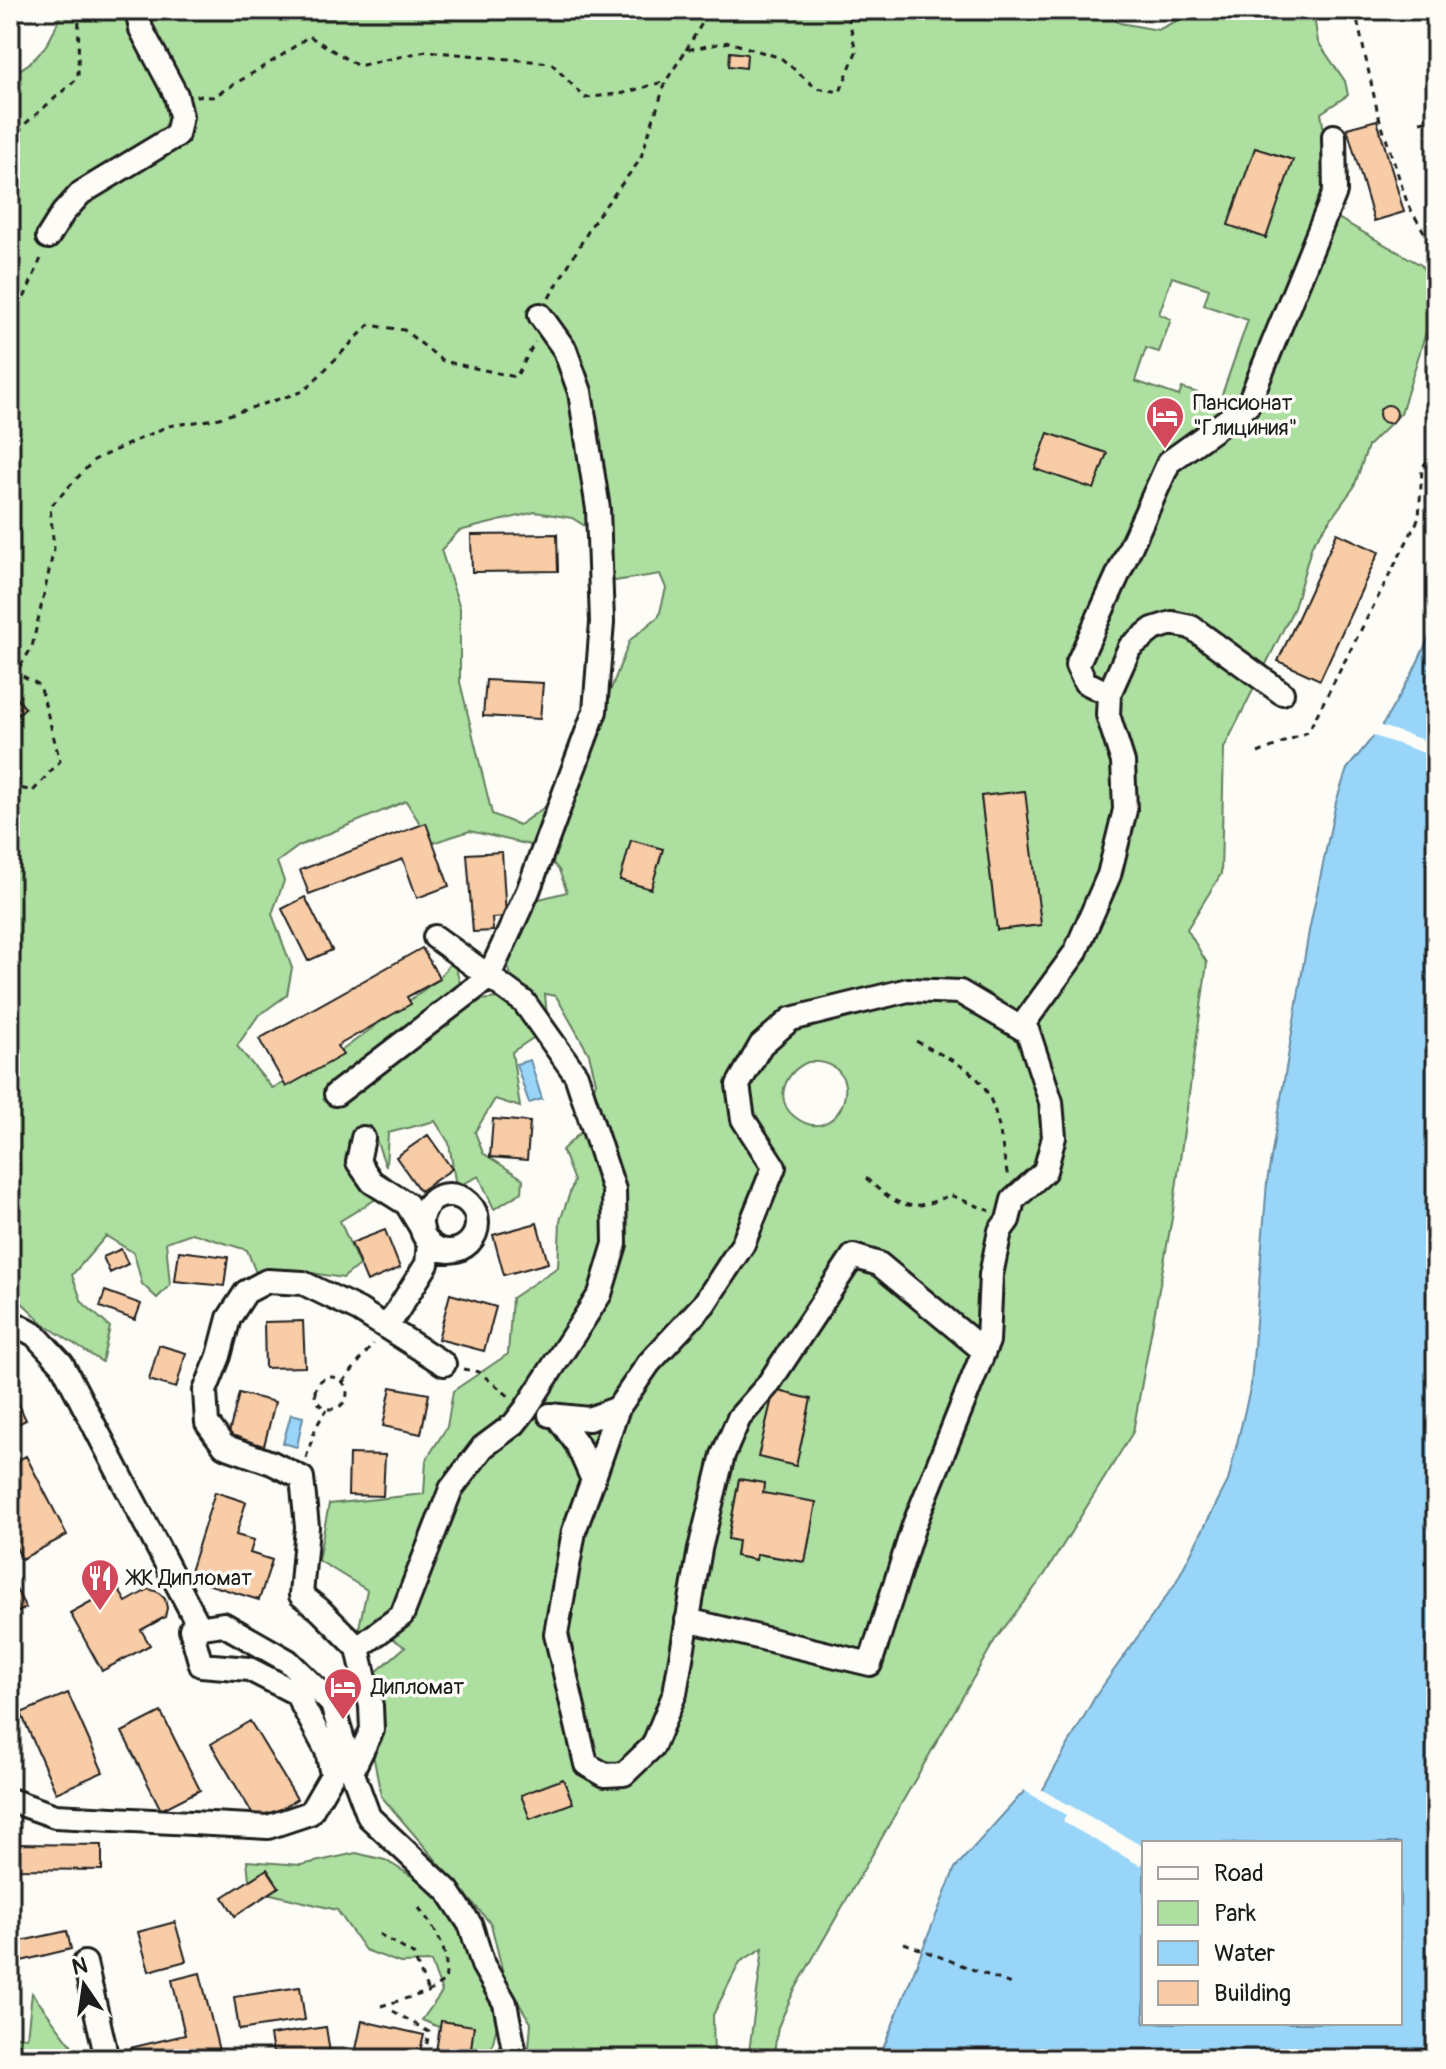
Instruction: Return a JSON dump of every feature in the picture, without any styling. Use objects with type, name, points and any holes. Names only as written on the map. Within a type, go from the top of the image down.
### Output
[{"type":"lane","points":[[48,237],[63,213],[81,193],[177,135],[181,116],[176,95],[141,29],[137,10]]},
{"type":"lane","points":[[1109,694],[1085,682],[1077,665],[1169,462],[1248,405],[1335,192],[1334,136]]},
{"type":"lane","points":[[336,1094],[488,978],[528,891],[595,711],[602,622],[598,509],[580,392],[565,350],[540,315]]},
{"type":"lane","points":[[1021,1027],[1075,953],[1109,875],[1125,810],[1123,762],[1108,715],[1109,694],[1130,647],[1153,629],[1172,623],[1191,627],[1282,693]]},
{"type":"lane","points":[[358,1648],[402,1615],[451,1489],[483,1447],[514,1424],[525,1410],[600,1294],[615,1244],[614,1190],[576,1075],[524,1002],[435,937]]},
{"type":"lane","points":[[687,1620],[870,1664],[914,1525],[984,1351],[988,1341],[991,1275],[1000,1231],[1010,1210],[1045,1171],[1054,1137],[1051,1102],[1028,1032],[960,992],[908,990],[791,1019],[761,1045],[738,1085],[743,1119],[774,1167],[743,1244],[704,1304],[649,1363],[618,1408],[574,1531],[556,1634],[586,1764],[605,1775],[624,1774],[653,1746],[675,1693],[687,1620],[700,1549],[723,1455],[739,1418],[767,1386],[853,1256],[879,1264],[984,1351]]},
{"type":"lane","points":[[363,1138],[358,1162],[372,1182],[407,1204],[425,1236],[427,1264],[387,1327]]},
{"type":"lane","points":[[352,1771],[372,1730],[371,1706],[358,1648],[301,1595],[307,1527],[302,1478],[272,1463],[224,1446],[207,1423],[205,1391],[229,1318],[246,1292],[267,1281],[303,1283],[331,1295],[444,1364]]},
{"type":"lane","points":[[10,1321],[35,1335],[62,1364],[200,1628]]},
{"type":"lane","points":[[525,1410],[589,1419],[618,1408]]},
{"type":"lane","points":[[557,1416],[577,1444],[593,1480]]},
{"type":"lane","points":[[10,1800],[55,1816],[268,1827],[310,1813],[332,1775],[327,1751],[296,1693],[249,1669],[201,1665],[191,1629],[223,1624],[288,1661],[332,1704],[369,1817],[448,1891],[471,1926],[483,1965],[505,2003],[514,2049],[511,2059]]},
{"type":"lane","points":[[85,1963],[107,2059]]},
{"type":"path","points":[[10,36],[15,32],[19,10]]},
{"type":"path","points":[[10,142],[25,124],[78,78],[79,10]]},
{"type":"path","points":[[11,672],[21,665],[32,647],[54,549],[50,507],[94,460],[168,426],[216,419],[304,391],[369,325],[404,330],[443,361],[516,377],[541,332],[540,315],[562,272],[596,218],[640,160],[666,81],[710,10]]},
{"type":"path","points":[[686,50],[729,42],[781,58],[816,88],[840,92],[856,52],[847,10]]},
{"type":"path","points":[[1355,10],[1378,114],[1408,205],[1436,252]]},
{"type":"path","points":[[176,95],[213,97],[309,36],[358,66],[426,51],[551,63],[585,98],[624,93],[666,81]]},
{"type":"path","points":[[1420,122],[1436,119]]},
{"type":"path","points":[[10,317],[37,272],[48,237]]},
{"type":"path","points":[[1258,753],[1308,732],[1419,518],[1422,468],[1436,449]]},
{"type":"path","points":[[10,786],[33,791],[60,761],[40,685],[11,672]]},
{"type":"path","points":[[866,1178],[895,1202],[923,1207],[950,1195],[1010,1210],[997,1120],[989,1093],[968,1070],[916,1041]]},
{"type":"path","points":[[343,1382],[387,1327]]},
{"type":"path","points":[[444,1364],[479,1372],[525,1410]]},
{"type":"path","points":[[328,1377],[343,1382],[347,1398],[342,1405],[327,1409],[319,1404],[315,1397],[320,1381],[328,1377]]},
{"type":"path","points":[[302,1478],[316,1427],[327,1409]]},
{"type":"path","points":[[381,2006],[428,1992],[445,1981],[448,1963],[438,1931],[419,1908]]},
{"type":"path","points":[[379,1934],[413,1954],[428,1992]]},
{"type":"path","points":[[904,1943],[1016,1986]]},
{"type":"path","points":[[393,2011],[429,2032],[424,2059]]},
{"type":"green space","points":[[61,10],[1099,10],[1120,23],[1158,30],[1184,17],[1185,10],[1313,10],[1318,42],[1345,81],[1348,95],[1321,113],[1338,218],[1421,265],[1436,288],[1436,300],[1401,413],[1368,446],[1354,487],[1312,545],[1294,608],[1224,748],[1221,874],[1187,929],[1207,963],[1172,1218],[1133,1432],[1045,1574],[995,1640],[793,1993],[778,2027],[773,2059],[748,2059],[763,1948],[740,1962],[713,2015],[714,2059],[528,2059],[531,2023],[505,1981],[491,1924],[381,1796],[360,1686],[405,1647],[381,1631],[357,1637],[367,1590],[318,1560],[329,1504],[424,1494],[426,1460],[447,1427],[453,1391],[508,1354],[512,1298],[558,1267],[560,1221],[574,1181],[562,1150],[581,1132],[596,1082],[589,1054],[556,996],[545,994],[548,1028],[512,1052],[520,1107],[495,1099],[475,1132],[483,1153],[523,1179],[522,1192],[494,1209],[479,1176],[456,1187],[449,1143],[435,1121],[388,1133],[386,1167],[371,1126],[359,1126],[348,1142],[353,1171],[376,1199],[340,1221],[359,1265],[343,1278],[286,1269],[258,1278],[247,1250],[192,1233],[166,1242],[170,1285],[157,1298],[142,1284],[134,1253],[106,1236],[72,1275],[82,1302],[110,1327],[102,1362],[45,1325],[10,1291],[10,721],[25,708],[10,690],[10,75],[37,57]],"holes":[[[1255,148],[1292,160],[1265,238],[1229,225]],[[1172,277],[1209,289],[1204,305],[1248,320],[1220,400],[1182,388],[1179,396],[1135,381],[1146,348],[1159,352],[1171,319],[1159,314]],[[535,512],[572,518],[596,533],[608,582],[660,574],[666,588],[659,616],[630,640],[573,787],[519,825],[492,814],[460,682],[460,608],[441,550],[459,531]],[[1024,791],[1041,925],[997,930],[981,797]],[[406,801],[432,843],[470,831],[539,847],[559,870],[567,892],[519,904],[503,948],[511,976],[497,998],[466,1002],[453,960],[437,980],[318,1068],[272,1088],[237,1046],[258,1016],[287,995],[292,968],[272,914],[284,881],[277,862],[299,846]],[[808,1062],[828,1064],[840,1074],[845,1087],[844,1101],[837,1114],[826,1123],[811,1125],[795,1117],[788,1110],[783,1094],[793,1072]],[[739,1479],[764,1483],[763,1493],[816,1503],[805,1562],[757,1554],[755,1560],[736,1556],[738,1541],[728,1539]]]},
{"type":"green space","points":[[356,1853],[385,1860],[441,1894],[499,2017],[489,2059],[466,2059],[467,2039],[422,2020],[442,1992],[431,1962],[400,1963],[365,1950],[337,1910],[267,1893],[249,1879],[247,1861],[301,1865]]},
{"type":"green space","points":[[32,1993],[82,2059],[10,2059],[10,2035],[27,2037]]},
{"type":"water","points":[[1436,622],[1436,2059],[879,2059],[955,1868],[1028,1787],[1041,1793],[1095,1697],[1175,1584],[1228,1481],[1251,1385],[1267,1182],[1309,931],[1336,802],[1347,769],[1382,726],[1413,672]]},
{"type":"water","points":[[530,1060],[542,1099],[529,1103],[516,1064]]},
{"type":"water","points":[[291,1414],[303,1417],[297,1447],[283,1443]]},
{"type":"pier","points":[[1378,725],[1436,744],[1436,757],[1371,735]]},
{"type":"pier","points":[[1030,1783],[1142,1846],[1141,1866],[1063,1822],[1066,1815],[1022,1789]]},
{"type":"building","points":[[730,52],[747,54],[746,68],[729,66]]},
{"type":"building","points":[[1377,120],[1404,212],[1374,221],[1347,128]]},
{"type":"building","points":[[1255,148],[1293,160],[1266,238],[1228,225]]},
{"type":"building","points":[[1384,405],[1392,405],[1397,414],[1395,421],[1384,423],[1379,418],[1379,410]]},
{"type":"building","points":[[1048,433],[1107,453],[1094,489],[1035,469]]},
{"type":"building","points":[[1337,533],[1379,552],[1320,680],[1278,661]]},
{"type":"building","points":[[557,534],[558,571],[472,572],[471,535]]},
{"type":"building","points":[[486,680],[543,683],[540,719],[483,716]]},
{"type":"building","points":[[10,690],[25,708],[10,721]]},
{"type":"building","points":[[1025,791],[1041,925],[997,930],[981,796]]},
{"type":"building","points":[[426,823],[449,886],[417,898],[403,859],[309,894],[300,870]]},
{"type":"building","points":[[631,840],[663,849],[651,889],[620,880]]},
{"type":"building","points":[[502,852],[506,917],[492,918],[493,931],[473,932],[467,854]]},
{"type":"building","points":[[305,897],[332,950],[308,961],[282,909]]},
{"type":"building","points":[[422,948],[440,979],[407,997],[411,1004],[337,1046],[343,1055],[286,1087],[259,1039]]},
{"type":"building","points":[[493,1119],[530,1122],[527,1160],[490,1157]]},
{"type":"building","points":[[428,1135],[452,1169],[420,1191],[396,1157]]},
{"type":"building","points":[[537,1223],[548,1263],[504,1275],[493,1235]]},
{"type":"building","points":[[385,1230],[400,1268],[367,1282],[351,1243]]},
{"type":"building","points":[[121,1249],[128,1264],[110,1273],[103,1257]]},
{"type":"building","points":[[179,1251],[228,1257],[224,1286],[175,1281]]},
{"type":"building","points":[[105,1291],[141,1304],[135,1320],[100,1307]]},
{"type":"building","points":[[450,1294],[496,1307],[484,1351],[438,1339]]},
{"type":"building","points":[[303,1321],[305,1367],[265,1368],[264,1322]]},
{"type":"building","points":[[159,1345],[186,1353],[176,1388],[149,1380]]},
{"type":"building","points":[[10,1385],[26,1420],[10,1428]]},
{"type":"building","points":[[391,1387],[429,1394],[421,1434],[383,1426]]},
{"type":"building","points":[[774,1390],[811,1399],[796,1466],[758,1457]]},
{"type":"building","points":[[239,1393],[275,1402],[264,1446],[228,1437]]},
{"type":"building","points":[[349,1454],[385,1455],[383,1496],[348,1495]]},
{"type":"building","points":[[26,1456],[67,1535],[22,1559],[10,1536],[10,1465]]},
{"type":"building","points":[[739,1479],[764,1483],[763,1493],[816,1502],[805,1562],[757,1554],[756,1560],[736,1556],[738,1541],[728,1539]]},
{"type":"building","points":[[215,1492],[246,1502],[236,1535],[254,1540],[250,1553],[272,1560],[259,1600],[188,1578]]},
{"type":"building","points":[[10,1578],[26,1608],[10,1616]]},
{"type":"building","points":[[117,1587],[126,1602],[149,1589],[158,1592],[165,1599],[167,1608],[165,1617],[141,1630],[150,1645],[102,1671],[70,1613]]},
{"type":"building","points":[[68,1693],[103,1772],[56,1793],[21,1713]]},
{"type":"building","points":[[161,1712],[200,1790],[161,1810],[122,1732]]},
{"type":"building","points":[[250,1721],[297,1799],[258,1823],[211,1744]]},
{"type":"building","points":[[563,1779],[573,1803],[530,1819],[521,1795]]},
{"type":"building","points":[[14,1844],[102,1845],[102,1870],[14,1869]]},
{"type":"building","points":[[267,1869],[279,1887],[235,1916],[223,1897]]},
{"type":"building","points":[[175,1922],[186,1961],[149,1971],[138,1932]]},
{"type":"building","points":[[67,1931],[71,1949],[17,1962],[12,1943]]},
{"type":"building","points":[[200,1973],[221,2059],[133,2059],[130,2048],[185,2035],[172,1980]]},
{"type":"building","points":[[300,1987],[305,2020],[239,2030],[234,1997]]},
{"type":"building","points":[[362,2021],[424,2035],[418,2059],[376,2059],[355,2054]]},
{"type":"building","points":[[441,2021],[474,2026],[470,2056],[436,2051]]},
{"type":"building","points":[[326,2027],[331,2059],[274,2059],[270,2035]]},
{"type":"place","name":"Пансионат \"Глициния\"","points":[[1165,450]]},
{"type":"place","name":"ЖК Дипломат","points":[[100,1612]]},
{"type":"place","name":"Дипломат","points":[[343,1721]]}]
